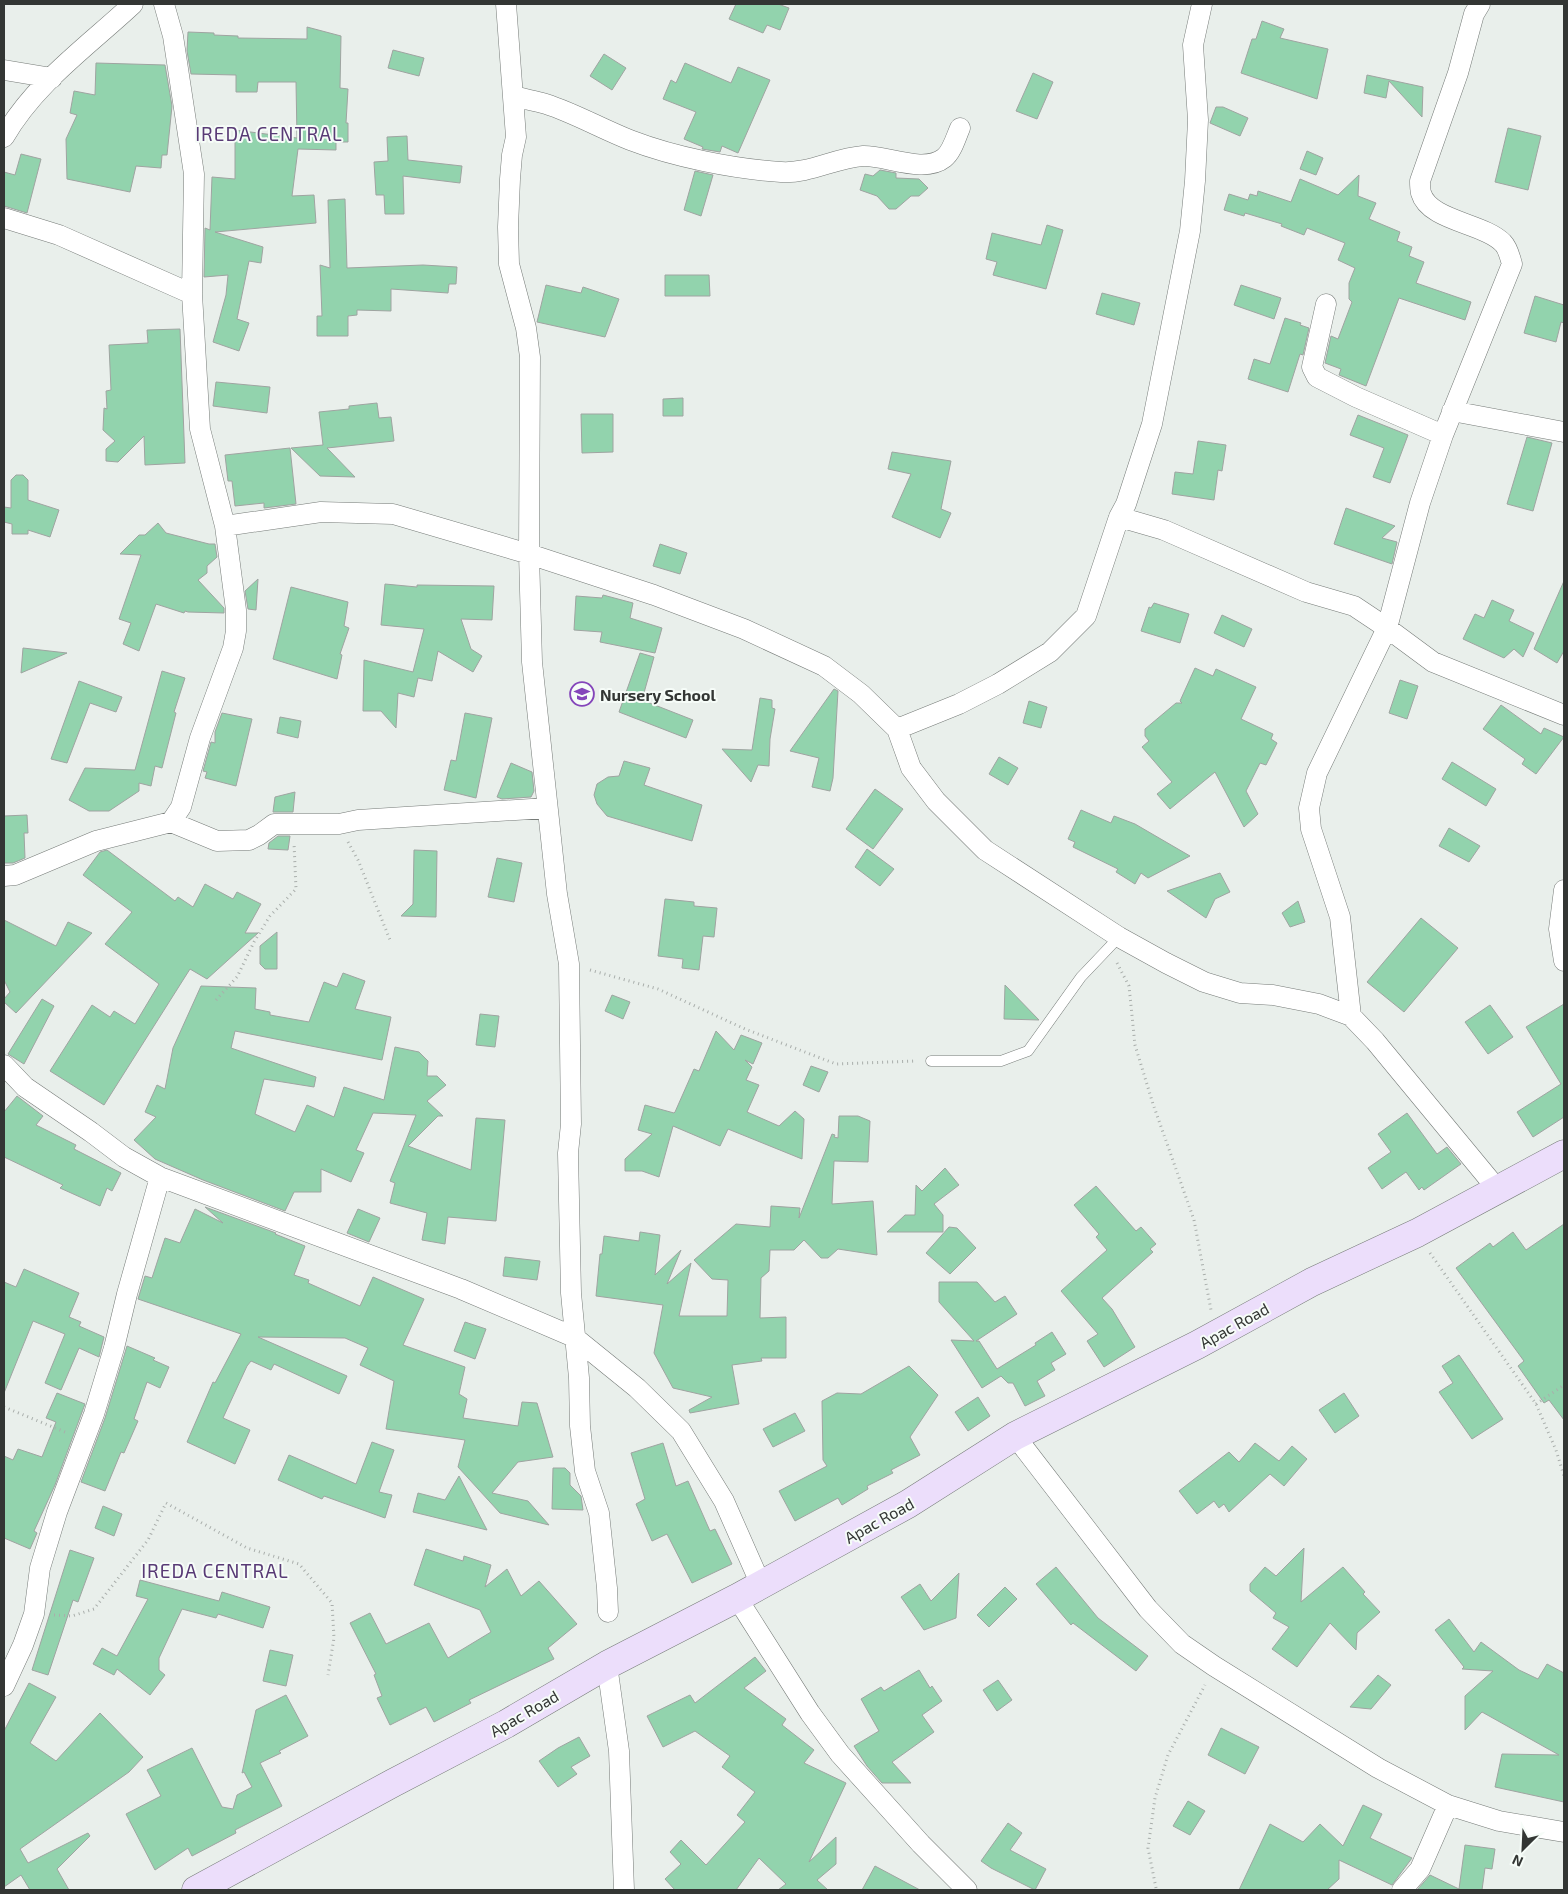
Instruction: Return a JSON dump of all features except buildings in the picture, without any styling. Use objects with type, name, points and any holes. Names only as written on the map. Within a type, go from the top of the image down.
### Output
[{"type":"main road","name":"Apac Road","points":[[196,1890],[506,1724],[607,1665],[737,1598],[908,1504],[1015,1436],[1215,1335],[1312,1282],[1417,1233],[1564,1154]]},
{"type":"street","points":[[4,137],[12,122],[52,78],[132,4]]},
{"type":"street","points":[[164,4],[173,36],[194,174],[192,294],[200,429],[225,526],[236,610],[235,639],[200,738],[181,807],[171,822]]},
{"type":"street","points":[[506,4],[516,137],[510,179],[509,264],[526,328],[530,357],[529,554],[532,662],[557,894],[569,964],[571,1124],[568,1153],[571,1293],[585,1471],[599,1513],[608,1612]]},
{"type":"street","points":[[897,729],[959,704],[998,684],[1050,652],[1086,616],[1152,424],[1190,231],[1196,180],[1198,120],[1193,45],[1202,4]]},
{"type":"street","points":[[1351,1016],[1340,918],[1311,829],[1310,808],[1317,773],[1387,628],[1420,503],[1443,435],[1512,264],[1509,252],[1502,242],[1486,232],[1434,209],[1426,202],[1421,193],[1420,181],[1458,73],[1474,14],[1480,4]]},
{"type":"street","points":[[4,70],[52,78]]},
{"type":"street","points":[[513,96],[547,104],[606,130],[661,150],[748,169],[784,172],[818,167],[863,156],[876,156],[912,163],[939,161],[947,154],[960,128]]},
{"type":"street","points":[[4,218],[59,235],[192,294]]},
{"type":"street","points":[[1326,304],[1312,367],[1317,377],[1356,397],[1443,435]]},
{"type":"street","points":[[1452,411],[1564,432]]},
{"type":"street","points":[[225,526],[321,512],[393,514],[529,554],[654,595],[744,629],[824,666],[861,694],[897,729],[911,768],[936,801],[985,850],[1114,942],[1204,982],[1240,993],[1273,994],[1319,1004],[1351,1016],[1375,1041],[1498,1190]]},
{"type":"street","points":[[1119,517],[1164,530],[1306,592],[1354,606],[1433,662],[1564,715]]},
{"type":"street","points":[[4,876],[16,876],[96,841],[171,822],[218,841],[249,840],[274,824],[339,824],[358,820],[547,808]]},
{"type":"street","points":[[1564,890],[1559,929],[1564,961]]},
{"type":"street","points":[[4,1064],[25,1087],[124,1157],[160,1177],[462,1289],[574,1337],[637,1388],[681,1431],[724,1501],[761,1585]]},
{"type":"street","points":[[4,1686],[23,1645],[34,1614],[40,1568],[57,1512],[84,1440],[114,1348],[160,1177]]},
{"type":"street","points":[[1015,1436],[1148,1609],[1182,1644],[1378,1768],[1448,1805],[1499,1821],[1564,1832]]},
{"type":"street","points":[[737,1598],[810,1712],[840,1754],[920,1844],[967,1890]]},
{"type":"street","points":[[607,1665],[619,1751],[624,1890]]},
{"type":"street","points":[[1402,1890],[1420,1869],[1448,1805]]},
{"type":"lane","points":[[931,1061],[1000,1061],[1028,1051],[1081,977],[1114,942]]},
{"type":"path","points":[[216,1000],[237,978],[254,942],[270,916],[296,889],[293,824]]},
{"type":"path","points":[[339,824],[358,860],[390,940]]},
{"type":"path","points":[[1114,942],[1129,986],[1135,1045],[1194,1220],[1215,1335]]},
{"type":"path","points":[[569,964],[658,988],[745,1029],[836,1064],[931,1061]]},
{"type":"path","points":[[1417,1233],[1536,1404],[1556,1450],[1564,1476]]},
{"type":"path","points":[[1536,1404],[1564,1385]]},
{"type":"path","points":[[4,1407],[84,1440]]},
{"type":"path","points":[[34,1614],[72,1616],[94,1609],[148,1540],[166,1503],[248,1548],[299,1564],[332,1603],[334,1638],[328,1675]]},
{"type":"path","points":[[1156,1888],[1148,1848],[1155,1798],[1168,1755],[1214,1666]]},
{"type":"place","name":"Nursery School","points":[[582,694]]},
{"type":"district","name":"IREDA CENTRAL","points":[[269,133]]},
{"type":"district","name":"IREDA CENTRAL","points":[[215,1570]]}]
